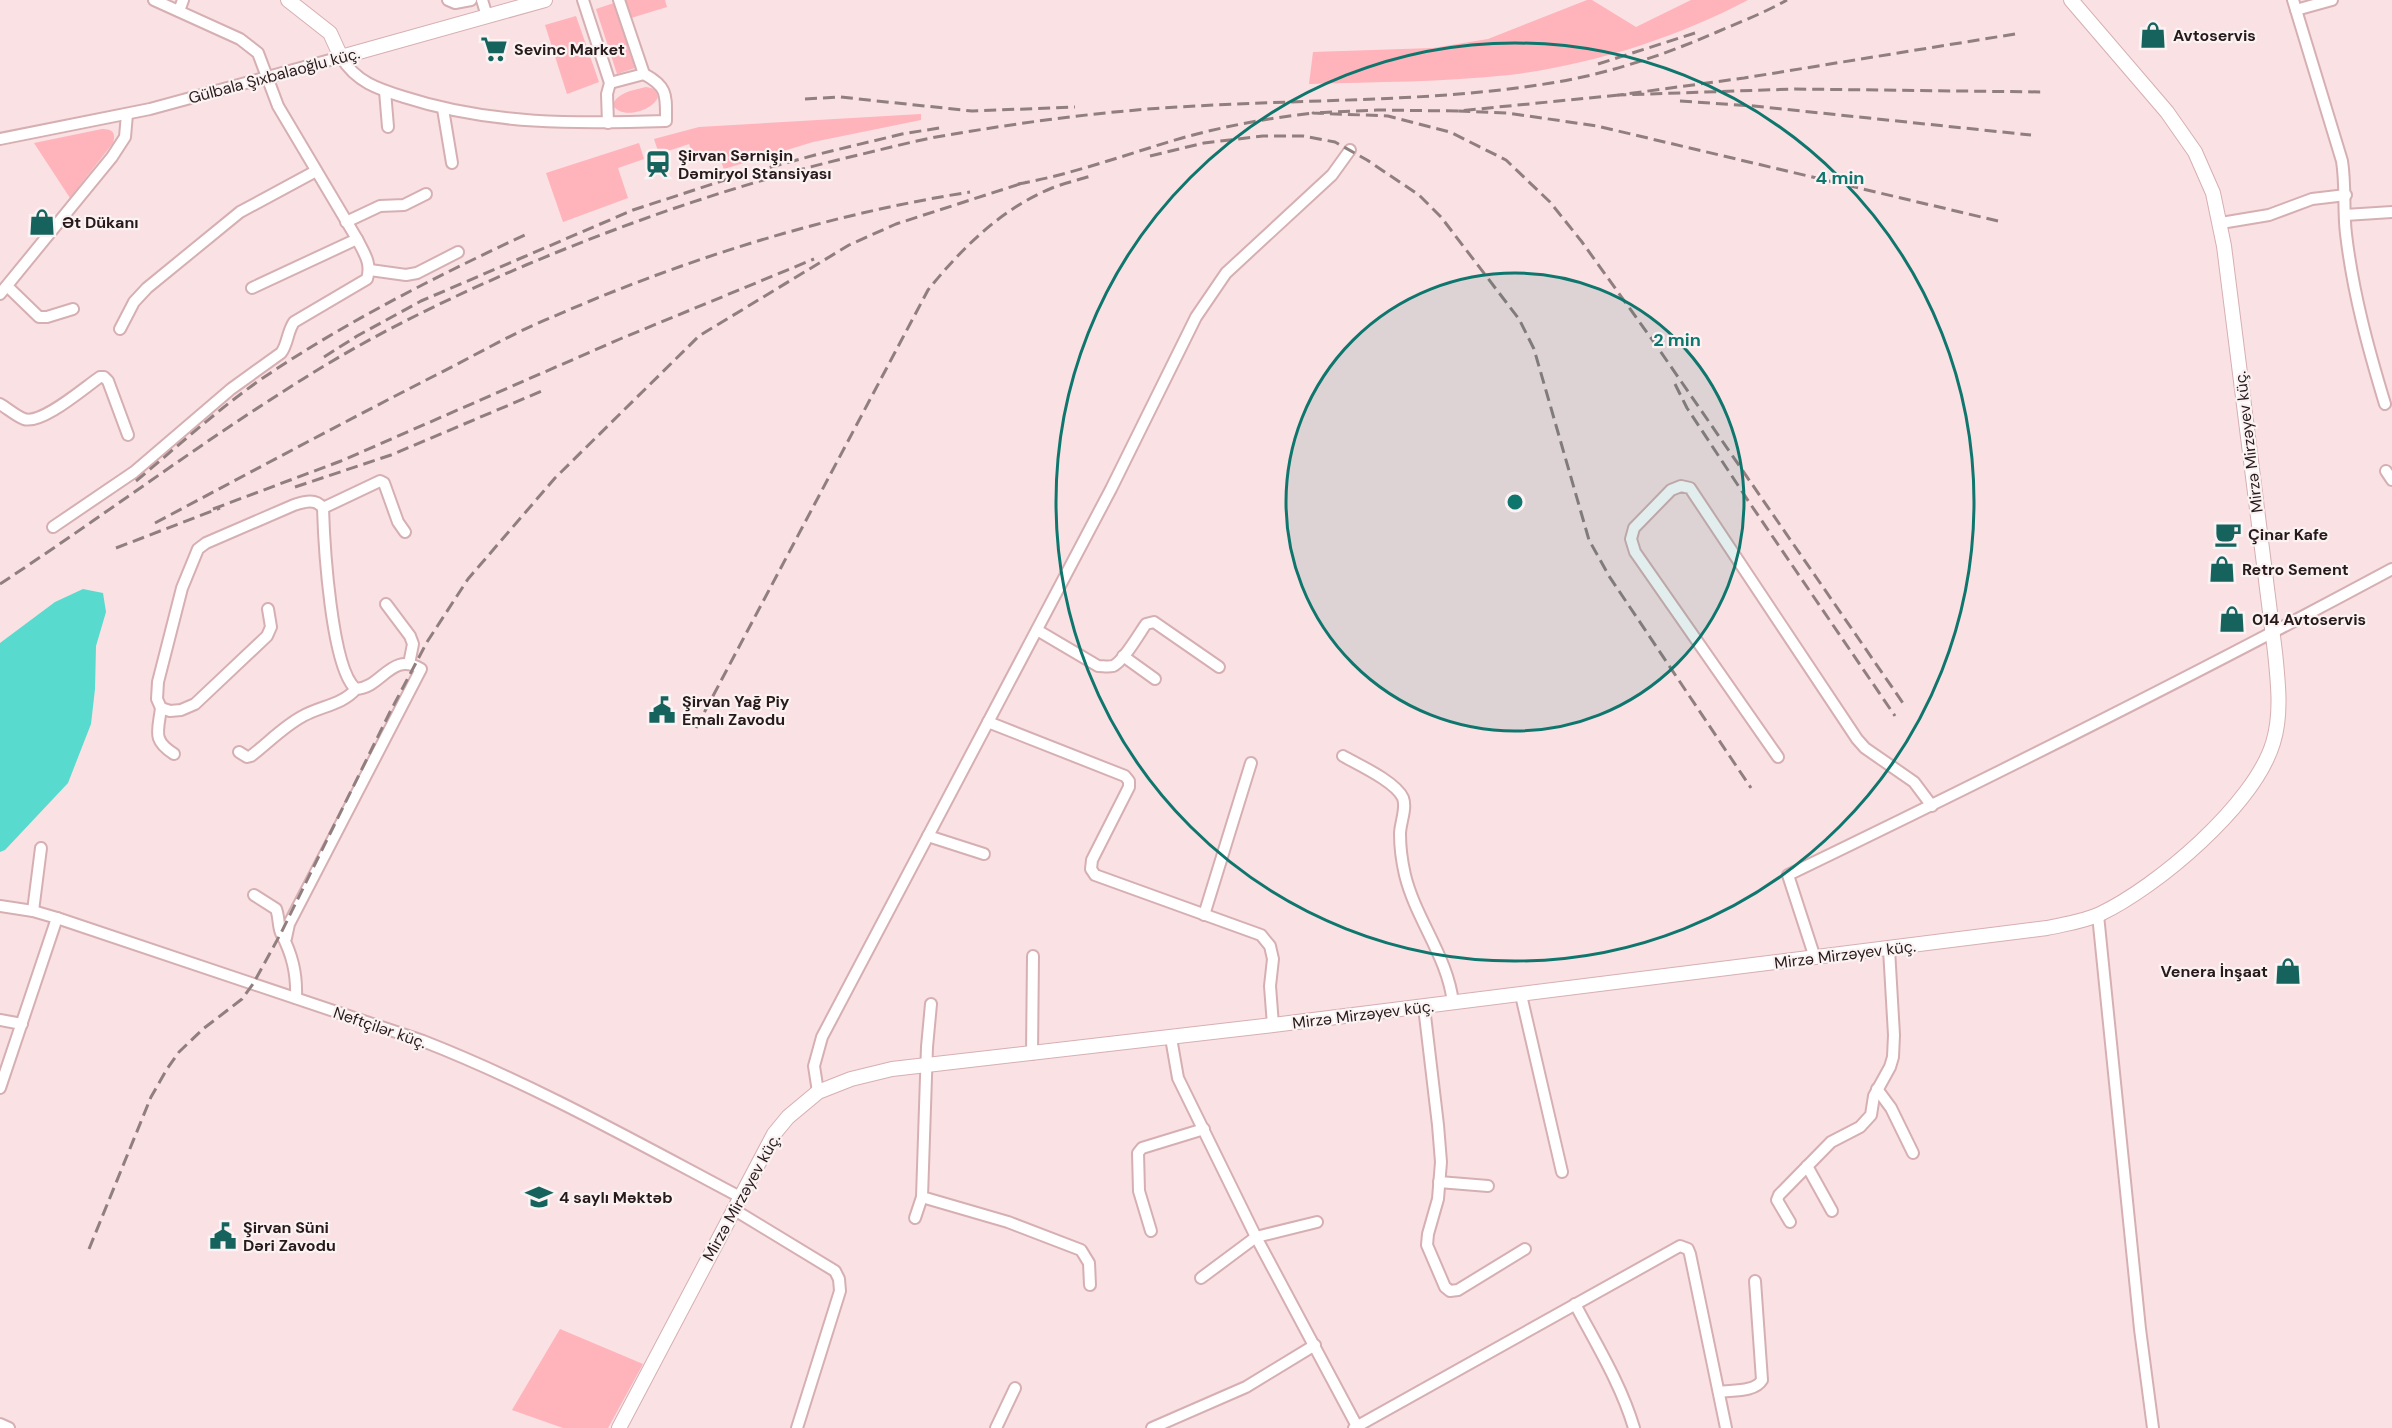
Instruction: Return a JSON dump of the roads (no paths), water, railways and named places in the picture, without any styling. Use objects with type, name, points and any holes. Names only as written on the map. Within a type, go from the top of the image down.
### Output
[{"type":"main road","points":[[288,0],[330,33],[341,57]]},
{"type":"main road","name":"Gülbala Şıxbalaoğlu küç.","points":[[341,57],[545,0]]},
{"type":"main road","name":"Mirzə Mirzəyev küç.","points":[[619,1428],[774,1134],[788,1117],[818,1092],[868,1074],[926,1064],[1171,1038],[2047,928],[2098,915],[2141,889],[2185,855],[2236,804],[2260,771],[2272,745],[2277,723],[2278,691],[2272,633],[2221,223],[2209,180],[2186,137],[2072,0]]},
{"type":"street","points":[[53,527],[161,451],[231,389],[280,353],[284,349],[288,332],[294,322],[367,279],[370,270],[368,259],[357,239],[278,106],[258,53],[250,45],[154,0]]},
{"type":"street","points":[[179,12],[183,0]]},
{"type":"street","points":[[448,0],[455,3],[471,0]]},
{"type":"street","points":[[482,0],[487,16]]},
{"type":"street","points":[[583,0],[610,83],[607,94],[608,123]]},
{"type":"street","points":[[618,0],[644,74]]},
{"type":"street","points":[[2332,0],[2294,5],[2342,161],[2346,195],[2345,215],[2355,295],[2385,404]]},
{"type":"street","points":[[341,57],[356,77],[385,91],[443,109],[527,121],[608,123],[666,121],[663,90],[658,81],[644,74],[610,83]]},
{"type":"street","name":"Gülbala Şıxbalaoğlu küç.","points":[[0,139],[127,114],[341,57]]},
{"type":"street","points":[[385,91],[388,127]]},
{"type":"street","points":[[443,109],[452,164]]},
{"type":"street","points":[[73,309],[47,317],[39,316],[3,290],[112,157],[128,129],[127,114]]},
{"type":"street","points":[[818,1092],[814,1066],[822,1037],[1111,489],[1196,316],[1209,295],[1240,258],[1332,174],[1350,150]]},
{"type":"street","points":[[120,329],[134,302],[147,288],[240,212],[316,171]]},
{"type":"street","points":[[346,222],[380,206],[404,205],[426,194]]},
{"type":"street","points":[[2221,223],[2269,215],[2312,199],[2346,195]]},
{"type":"street","points":[[2345,215],[2392,212]]},
{"type":"street","points":[[252,288],[357,239]]},
{"type":"street","points":[[370,270],[406,275],[417,273],[458,252]]},
{"type":"street","points":[[0,404],[24,419],[35,419],[100,377],[104,377],[108,381],[128,435]]},
{"type":"street","points":[[323,508],[380,481],[384,483],[398,522],[405,532]]},
{"type":"street","points":[[1778,757],[1635,552],[1631,539],[1634,528],[1671,489],[1681,486],[1690,488],[1857,739],[1865,748],[1914,782],[1932,806]]},
{"type":"street","points":[[174,754],[160,744],[157,736],[161,708],[158,699],[158,682],[182,588],[198,549],[206,543],[294,505],[308,501],[319,503],[323,508],[329,600],[347,675],[356,689]]},
{"type":"street","points":[[1815,958],[1788,874],[1932,806],[2272,633],[2392,569]]},
{"type":"street","points":[[386,604],[410,636],[413,644],[409,664]]},
{"type":"street","points":[[161,708],[170,711],[181,710],[195,704],[208,692],[267,636],[271,627],[268,609]]},
{"type":"street","points":[[1037,630],[1098,666],[1114,666],[1124,656],[1146,624],[1154,622],[1219,667]]},
{"type":"street","points":[[1124,656],[1155,679]]},
{"type":"street","points":[[239,752],[247,757],[251,756],[304,716],[348,698],[356,689],[364,688],[392,668],[409,664],[421,669],[289,924],[286,938],[296,972],[296,998]]},
{"type":"street","points":[[988,722],[1125,776],[1129,781],[1129,787],[1092,860],[1091,869],[1095,875],[1261,935],[1270,946],[1273,959],[1270,986],[1273,1025]]},
{"type":"street","points":[[1343,756],[1386,781],[1402,797],[1404,808],[1400,832],[1400,854],[1406,878],[1414,902],[1446,970],[1452,986],[1454,1003]]},
{"type":"street","points":[[1204,915],[1251,763]]},
{"type":"street","points":[[928,836],[984,854]]},
{"type":"street","points":[[33,911],[41,848]]},
{"type":"street","points":[[254,895],[276,909],[281,933],[286,938]]},
{"type":"street","name":"Neftçilər küç.","points":[[0,906],[33,911],[57,918],[423,1041],[554,1098],[736,1203],[835,1271],[839,1279],[840,1291],[797,1428]]},
{"type":"street","points":[[2098,915],[2140,1329],[2153,1428]]},
{"type":"street","points":[[0,1088],[57,918]]},
{"type":"street","points":[[1790,1222],[1777,1200],[1779,1195],[1831,1142],[1867,1122],[1877,1089],[1890,1067],[1894,1035],[1889,949]]},
{"type":"street","points":[[1032,1054],[1033,956]]},
{"type":"street","points":[[1521,995],[1562,1172]]},
{"type":"street","points":[[915,1218],[922,1197],[926,1064],[931,1004]]},
{"type":"street","points":[[1424,1007],[1438,1125],[1439,1182],[1436,1212],[1428,1234],[1427,1245],[1445,1287],[1450,1291],[1458,1290],[1525,1249]]},
{"type":"street","points":[[0,1020],[22,1024]]},
{"type":"street","points":[[1171,1038],[1178,1078],[1256,1238],[1357,1427],[1674,1248],[1684,1246],[1690,1254],[1726,1428]]},
{"type":"street","points":[[1877,1089],[1891,1108],[1914,1153]]},
{"type":"street","points":[[1150,1231],[1139,1191],[1138,1153],[1142,1148],[1204,1129]]},
{"type":"street","points":[[1807,1166],[1832,1211]]},
{"type":"street","points":[[1439,1182],[1488,1186]]},
{"type":"street","points":[[922,1197],[1008,1222],[1081,1250],[1089,1263],[1090,1285]]},
{"type":"street","points":[[1201,1278],[1256,1238],[1317,1222]]},
{"type":"street","points":[[1719,1392],[1752,1388],[1759,1385],[1762,1380],[1755,1281]]},
{"type":"street","points":[[1575,1304],[1627,1404],[1634,1428]]},
{"type":"street","points":[[1152,1428],[1246,1388],[1315,1345]]},
{"type":"street","points":[[996,1428],[1015,1388]]},
{"type":"street","points":[[0,1424],[9,1428]]},
{"type":"water","points":[[83,589],[103,593],[106,612],[96,646],[91,724],[68,783],[5,850],[0,852],[0,643],[55,602]]},
{"type":"railway","points":[[0,584],[303,379],[384,332],[526,265],[606,233],[729,190],[936,137],[1041,121],[1165,108],[1463,94],[1551,83],[1636,63],[1752,17],[1787,0]]},
{"type":"railway","points":[[1598,64],[1695,33]]},
{"type":"railway","points":[[2015,34],[1744,78],[1619,95],[1795,89],[2043,92]]},
{"type":"railway","points":[[1619,95],[1458,111],[1507,113],[1597,126],[1998,221]]},
{"type":"railway","points":[[805,99],[840,97],[972,111],[1075,107]]},
{"type":"railway","points":[[1680,101],[1754,106],[2031,135]]},
{"type":"railway","points":[[1458,111],[1377,110],[1313,113],[1388,116],[1450,132],[1506,160],[1550,202],[1582,242],[1656,345],[1905,706]]},
{"type":"railway","points":[[1018,184],[1080,169],[1214,130],[1313,113]]},
{"type":"railway","points":[[324,357],[421,301],[633,210],[731,178],[815,155],[902,134],[945,127]]},
{"type":"railway","points":[[1150,156],[1204,143],[1263,136],[1303,136],[1335,142],[1367,160],[1419,195],[1441,217],[1519,319],[1534,349],[1589,540],[1609,576],[1751,788]]},
{"type":"railway","points":[[696,728],[928,290],[955,259],[999,218],[1052,188],[1091,176]]},
{"type":"railway","points":[[89,1249],[151,1097],[167,1069],[179,1052],[203,1029],[242,999],[253,984],[281,933],[427,642],[468,579],[555,478],[699,336],[849,245],[896,224],[1026,182]]},
{"type":"railway","points":[[155,523],[507,338],[601,297],[704,258],[809,226],[970,192]]},
{"type":"railway","points":[[136,481],[228,404],[292,359],[358,319],[529,233]]},
{"type":"railway","points":[[213,509],[341,461],[620,339],[814,259]]},
{"type":"railway","points":[[1675,384],[1687,408],[1749,502],[1895,716]]},
{"type":"railway","points":[[295,487],[391,455],[542,391]]},
{"type":"railway","points":[[116,548],[220,508]]},
{"type":"place","name":"Avtoservis","points":[[2153,35]]},
{"type":"place","name":"Sevinc Market","points":[[494,49]]},
{"type":"place","name":"Şirvan Sərnişin Dəmiryol Stansiyası","points":[[658,164]]},
{"type":"place","name":"Ət Dükanı","points":[[42,222]]},
{"type":"place","name":"Çinar Kafe","points":[[2228,534]]},
{"type":"place","name":"Retro Sement","points":[[2222,569]]},
{"type":"place","name":"014 Avtoservis","points":[[2232,619]]},
{"type":"place","name":"Şirvan Yağ Piy Emalı Zavodu","points":[[662,710]]},
{"type":"place","name":"Venera İnşaat","points":[[2288,971]]},
{"type":"place","name":"4 saylı Məktəb","points":[[539,1197]]},
{"type":"place","name":"Şirvan Süni Dəri Zavodu","points":[[223,1236]]}]
